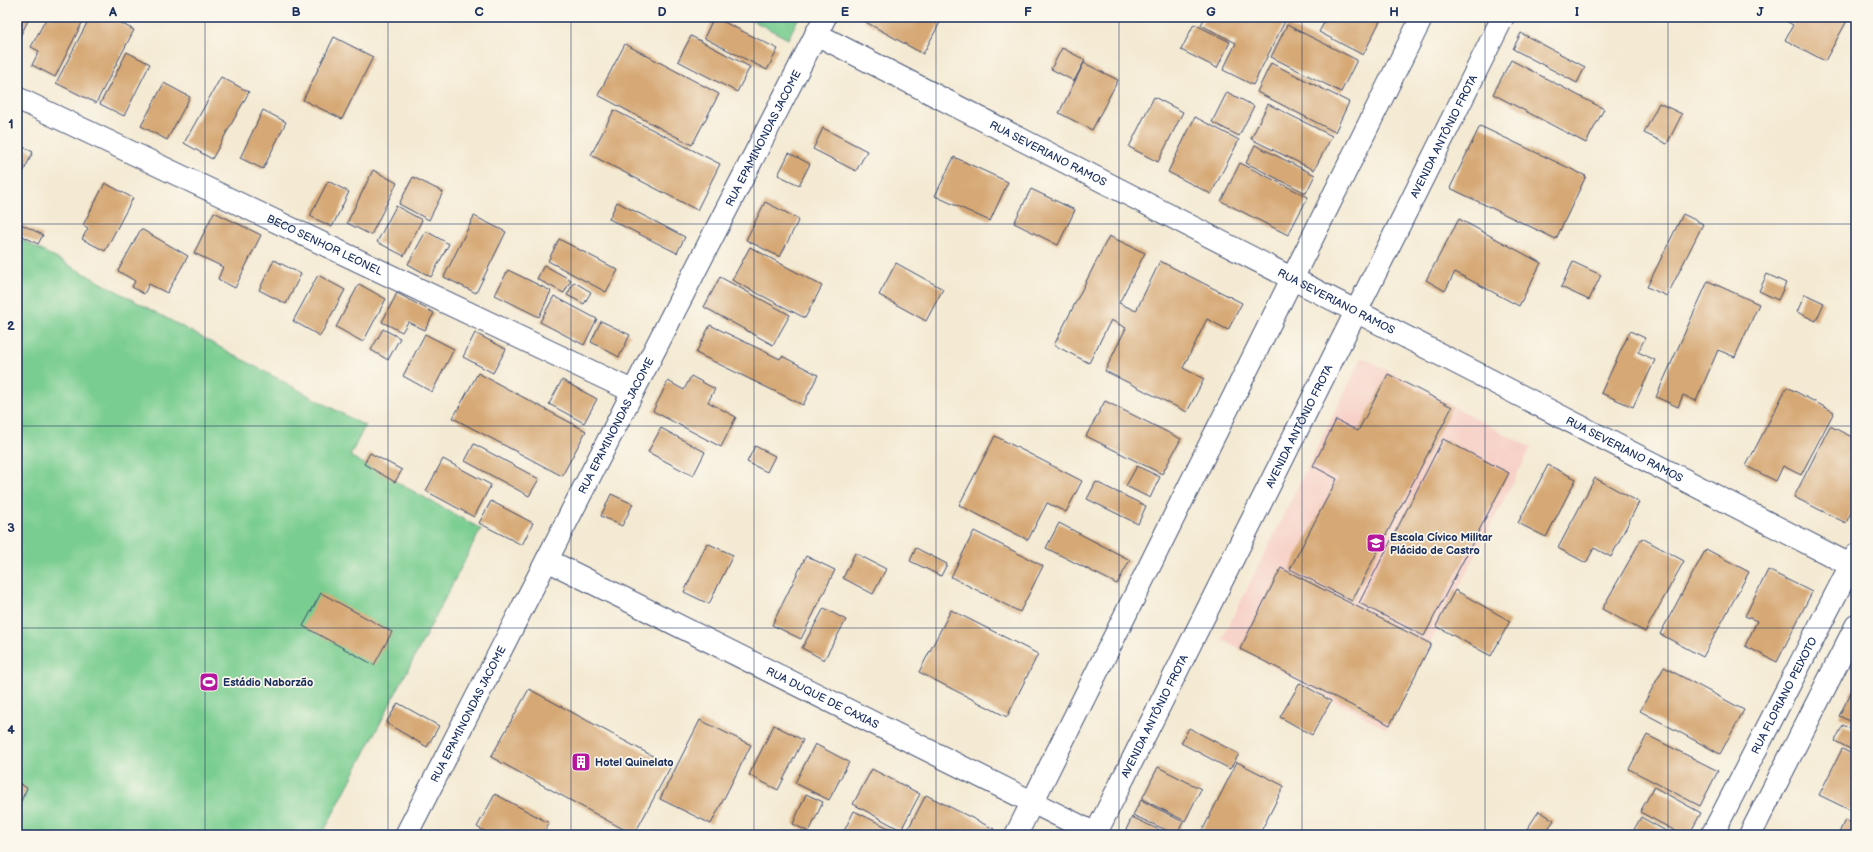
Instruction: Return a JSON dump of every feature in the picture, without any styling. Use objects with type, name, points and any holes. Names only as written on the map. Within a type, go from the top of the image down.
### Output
[{"type":"street","points":[[1016,835],[1422,17]]},
{"type":"street","name":"AVENIDA ANTÔNIO FROTA","points":[[1096,835],[1503,17]]},
{"type":"street","name":"RUA SEVERIANO RAMOS","points":[[821,26],[1292,279],[1854,563]]},
{"type":"street","name":"RUA EPAMINONDAS JACOME","points":[[406,835],[632,391],[821,26]]},
{"type":"street","name":"BECO SENHOR LEONEL","points":[[17,98],[632,391]]},
{"type":"street","name":"RUA DUQUE DE CAXIAS","points":[[547,560],[1096,835]]},
{"type":"street","name":"RUA FLORIANO PEIXOTO","points":[[1712,835],[1854,563]]},
{"type":"street","points":[[1750,835],[1856,626]]},
{"type":"shaded area","name":"Escola Cívico Militar Plácido de Castro","points":[[1362,357],[1531,448],[1386,729],[1222,639]]},
{"type":"green space","points":[[746,17],[799,17],[788,39]]},
{"type":"green space","name":"Estádio Naborzão","points":[[17,237],[365,426],[350,456],[481,529],[322,835],[17,835]]},
{"type":"building","points":[[17,17],[30,17],[17,42]]},
{"type":"building","points":[[47,17],[85,17],[55,77],[32,65],[39,51],[31,47]]},
{"type":"building","points":[[90,17],[109,17],[134,30],[96,103],[56,83]]},
{"type":"building","points":[[714,17],[778,49],[767,70],[704,38]]},
{"type":"building","points":[[867,17],[943,17],[923,54],[864,21]]},
{"type":"building","points":[[1205,17],[1287,17],[1253,85],[1223,70],[1236,43],[1201,25]]},
{"type":"building","points":[[1327,17],[1382,17],[1363,55],[1319,32]]},
{"type":"building","points":[[1779,17],[1849,17],[1825,61],[1785,40],[1793,25]]},
{"type":"building","points":[[1194,24],[1230,42],[1217,68],[1181,50]]},
{"type":"building","points":[[1287,25],[1357,60],[1341,92],[1271,57]]},
{"type":"building","points":[[1521,33],[1585,67],[1577,83],[1513,49]]},
{"type":"building","points":[[691,36],[750,67],[737,92],[678,61]]},
{"type":"building","points":[[334,37],[373,57],[342,119],[303,100]]},
{"type":"building","points":[[625,44],[719,94],[692,145],[598,95]]},
{"type":"building","points":[[1062,48],[1085,60],[1074,81],[1051,69]]},
{"type":"building","points":[[127,52],[150,64],[124,116],[100,104]]},
{"type":"building","points":[[1511,60],[1604,109],[1586,143],[1493,94]]},
{"type":"building","points":[[1084,63],[1118,80],[1092,130],[1059,113]]},
{"type":"building","points":[[1271,63],[1349,102],[1335,132],[1257,92]]},
{"type":"building","points":[[221,77],[249,92],[212,159],[184,143]]},
{"type":"building","points":[[164,83],[190,97],[167,140],[141,126]]},
{"type":"building","points":[[1227,92],[1254,106],[1239,136],[1212,122]]},
{"type":"building","points":[[1154,97],[1183,112],[1158,162],[1129,147]]},
{"type":"building","points":[[1659,103],[1682,114],[1667,144],[1644,133]]},
{"type":"building","points":[[1268,104],[1332,136],[1314,170],[1251,139]]},
{"type":"building","points":[[263,110],[286,122],[263,169],[240,158]]},
{"type":"building","points":[[614,110],[720,164],[697,210],[591,155]]},
{"type":"building","points":[[1195,117],[1239,140],[1211,194],[1168,172]]},
{"type":"building","points":[[1480,126],[1586,176],[1556,239],[1450,188]]},
{"type":"building","points":[[823,128],[867,151],[856,171],[813,149]]},
{"type":"building","points":[[17,144],[33,152],[17,185]]},
{"type":"building","points":[[1255,145],[1315,175],[1306,193],[1246,163]]},
{"type":"building","points":[[789,153],[810,164],[799,185],[778,175]]},
{"type":"building","points":[[954,157],[1008,182],[990,221],[935,196]]},
{"type":"building","points":[[1240,163],[1308,197],[1288,235],[1221,201]]},
{"type":"building","points":[[373,170],[397,183],[371,235],[347,223]]},
{"type":"building","points":[[413,177],[443,192],[429,220],[399,204]]},
{"type":"building","points":[[328,181],[349,192],[332,227],[310,216]]},
{"type":"building","points":[[105,183],[133,198],[105,251],[82,239],[88,228],[83,225]]},
{"type":"building","points":[[1031,189],[1075,210],[1058,245],[1014,223]]},
{"type":"building","points":[[617,202],[685,237],[677,253],[609,219]]},
{"type":"building","points":[[765,202],[799,219],[780,257],[746,240]]},
{"type":"building","points":[[396,206],[422,220],[404,256],[377,242]]},
{"type":"building","points":[[214,212],[261,235],[235,288],[218,279],[223,267],[194,253]]},
{"type":"building","points":[[1683,214],[1703,224],[1667,296],[1647,287]]},
{"type":"building","points":[[474,216],[506,232],[476,293],[444,277]]},
{"type":"building","points":[[1459,219],[1541,263],[1519,306],[1455,272],[1445,291],[1426,280]]},
{"type":"building","points":[[17,222],[43,235],[38,244],[17,233]]},
{"type":"building","points":[[141,229],[188,256],[167,293],[149,284],[144,294],[132,287],[135,281],[118,271]]},
{"type":"building","points":[[426,231],[449,244],[431,277],[408,264]]},
{"type":"building","points":[[1109,236],[1145,253],[1119,303],[1136,311],[1160,261],[1242,303],[1228,330],[1207,319],[1183,368],[1204,379],[1187,412],[1105,371],[1126,328],[1111,320],[1089,363],[1054,345]]},
{"type":"building","points":[[559,239],[618,270],[606,292],[548,261]]},
{"type":"building","points":[[750,247],[822,286],[805,318],[732,280]]},
{"type":"building","points":[[274,260],[301,274],[286,304],[259,290]]},
{"type":"building","points":[[1573,262],[1601,275],[1589,300],[1561,287]]},
{"type":"building","points":[[896,263],[943,289],[926,321],[879,295]]},
{"type":"building","points":[[544,265],[571,280],[564,293],[537,279]]},
{"type":"building","points":[[508,270],[551,291],[539,317],[495,295]]},
{"type":"building","points":[[1767,274],[1786,283],[1778,300],[1759,291]]},
{"type":"building","points":[[318,275],[345,290],[320,336],[293,321]]},
{"type":"building","points":[[720,277],[790,315],[773,345],[704,307]]},
{"type":"building","points":[[1708,281],[1759,304],[1735,357],[1718,350],[1696,401],[1683,395],[1678,407],[1656,397]]},
{"type":"building","points":[[574,282],[591,292],[584,304],[567,295]]},
{"type":"building","points":[[359,284],[386,299],[363,342],[336,327]]},
{"type":"building","points":[[397,293],[434,313],[425,330],[408,322],[402,332],[382,322]]},
{"type":"building","points":[[1805,294],[1824,303],[1816,321],[1797,312]]},
{"type":"building","points":[[554,296],[597,319],[584,345],[540,322]]},
{"type":"building","points":[[601,321],[630,335],[619,357],[591,342]]},
{"type":"building","points":[[710,325],[780,359],[782,356],[818,375],[803,405],[696,353]]},
{"type":"building","points":[[383,329],[400,338],[388,360],[371,350]]},
{"type":"building","points":[[1630,331],[1645,338],[1638,352],[1655,360],[1633,407],[1601,393]]},
{"type":"building","points":[[475,333],[506,349],[493,373],[463,357]]},
{"type":"building","points":[[425,334],[454,349],[432,392],[403,376]]},
{"type":"building","points":[[478,373],[586,431],[562,476],[453,418]]},
{"type":"building","points":[[1388,374],[1452,407],[1352,601],[1290,569],[1337,479],[1313,466],[1336,420],[1358,431]]},
{"type":"building","points":[[691,376],[715,389],[708,402],[736,417],[721,447],[653,411],[668,381],[684,390]]},
{"type":"building","points":[[562,380],[597,399],[584,423],[549,404]]},
{"type":"building","points":[[1787,387],[1834,412],[1801,475],[1783,466],[1776,481],[1746,466]]},
{"type":"building","points":[[1105,401],[1181,439],[1162,474],[1086,436]]},
{"type":"building","points":[[1830,426],[1856,439],[1856,502],[1846,523],[1794,497]]},
{"type":"building","points":[[661,428],[705,452],[693,476],[648,452]]},
{"type":"building","points":[[995,436],[1082,481],[1066,512],[1047,503],[1028,540],[959,505]]},
{"type":"building","points":[[1443,439],[1509,473],[1424,636],[1359,603]]},
{"type":"building","points":[[474,444],[539,479],[529,496],[465,461]]},
{"type":"building","points":[[755,446],[775,456],[767,472],[747,462]]},
{"type":"building","points":[[370,453],[402,470],[395,482],[364,464]]},
{"type":"building","points":[[443,459],[491,485],[474,517],[426,491]]},
{"type":"building","points":[[1548,465],[1576,479],[1546,537],[1518,523]]},
{"type":"building","points":[[1137,466],[1160,477],[1150,498],[1126,486]]},
{"type":"building","points":[[1595,478],[1639,502],[1611,557],[1594,548],[1586,563],[1558,548]]},
{"type":"building","points":[[1096,482],[1146,506],[1138,524],[1087,499]]},
{"type":"building","points":[[611,494],[633,504],[622,526],[601,516]]},
{"type":"building","points":[[491,501],[533,523],[522,545],[479,523]]},
{"type":"building","points":[[1059,523],[1130,560],[1117,584],[1046,548]]},
{"type":"building","points":[[974,531],[1043,566],[1020,612],[951,577]]},
{"type":"building","points":[[1642,538],[1684,561],[1645,632],[1602,609]]},
{"type":"building","points":[[707,543],[733,555],[709,604],[684,592]]},
{"type":"building","points":[[916,548],[947,564],[941,576],[910,561]]},
{"type":"building","points":[[1706,549],[1749,572],[1703,657],[1660,634]]},
{"type":"building","points":[[855,553],[886,569],[873,594],[843,578]]},
{"type":"building","points":[[806,556],[835,570],[801,639],[772,625]]},
{"type":"building","points":[[1281,568],[1431,644],[1390,725],[1240,649]]},
{"type":"building","points":[[1768,570],[1812,592],[1777,662],[1745,646],[1757,621],[1745,616]]},
{"type":"building","points":[[1455,590],[1510,621],[1491,656],[1436,626]]},
{"type":"building","points":[[321,593],[392,632],[374,665],[303,626]]},
{"type":"building","points":[[824,608],[846,620],[824,660],[802,648]]},
{"type":"building","points":[[951,610],[1038,654],[1007,717],[919,672]]},
{"type":"building","points":[[1664,667],[1744,710],[1720,754],[1640,711]]},
{"type":"building","points":[[1300,683],[1331,701],[1312,735],[1280,717]]},
{"type":"building","points":[[1856,683],[1856,724],[1839,716]]},
{"type":"building","name":"Hotel Quinelato","points":[[529,689],[671,766],[634,835],[491,757]]},
{"type":"building","points":[[398,703],[439,726],[427,747],[386,723]]},
{"type":"building","points":[[700,720],[751,745],[711,824],[660,799]]},
{"type":"building","points":[[774,725],[803,740],[778,790],[749,775]]},
{"type":"building","points":[[1843,725],[1856,732],[1856,752],[1835,741]]},
{"type":"building","points":[[1189,728],[1239,754],[1230,769],[1181,743]]},
{"type":"building","points":[[1647,735],[1718,771],[1700,806],[1629,769]]},
{"type":"building","points":[[815,744],[849,762],[829,800],[795,783]]},
{"type":"building","points":[[1842,749],[1856,756],[1856,813],[1819,795]]},
{"type":"building","points":[[1237,762],[1284,786],[1259,835],[1200,835]]},
{"type":"building","points":[[1158,767],[1201,789],[1185,821],[1142,799]]},
{"type":"building","points":[[872,769],[920,794],[901,830],[853,804]]},
{"type":"building","points":[[17,782],[27,788],[17,810]]},
{"type":"building","points":[[1654,787],[1701,813],[1689,835],[1683,835],[1640,812]]},
{"type":"building","points":[[495,794],[549,823],[543,835],[491,835],[477,827]]},
{"type":"building","points":[[806,794],[823,802],[809,832],[793,824]]},
{"type":"building","points":[[926,795],[994,829],[991,835],[910,835],[906,833]]},
{"type":"building","points":[[1141,800],[1183,822],[1177,835],[1133,815]]},
{"type":"building","points":[[854,811],[903,835],[842,835]]},
{"type":"building","points":[[1539,811],[1554,820],[1544,835],[1530,835],[1525,832]]},
{"type":"building","points":[[1132,817],[1170,835],[1137,835],[1126,830]]},
{"type":"building","points":[[1641,817],[1673,835],[1631,835]]},
{"type":"building","points":[[1845,820],[1856,825],[1856,835],[1838,835]]},
{"type":"place","name":"Escola Cívico Militar Plácido de Castro","points":[[1376,543]]},
{"type":"place","name":"Estádio Naborzão","points":[[209,682]]},
{"type":"place","name":"Hotel Quinelato","points":[[581,762]]}]
